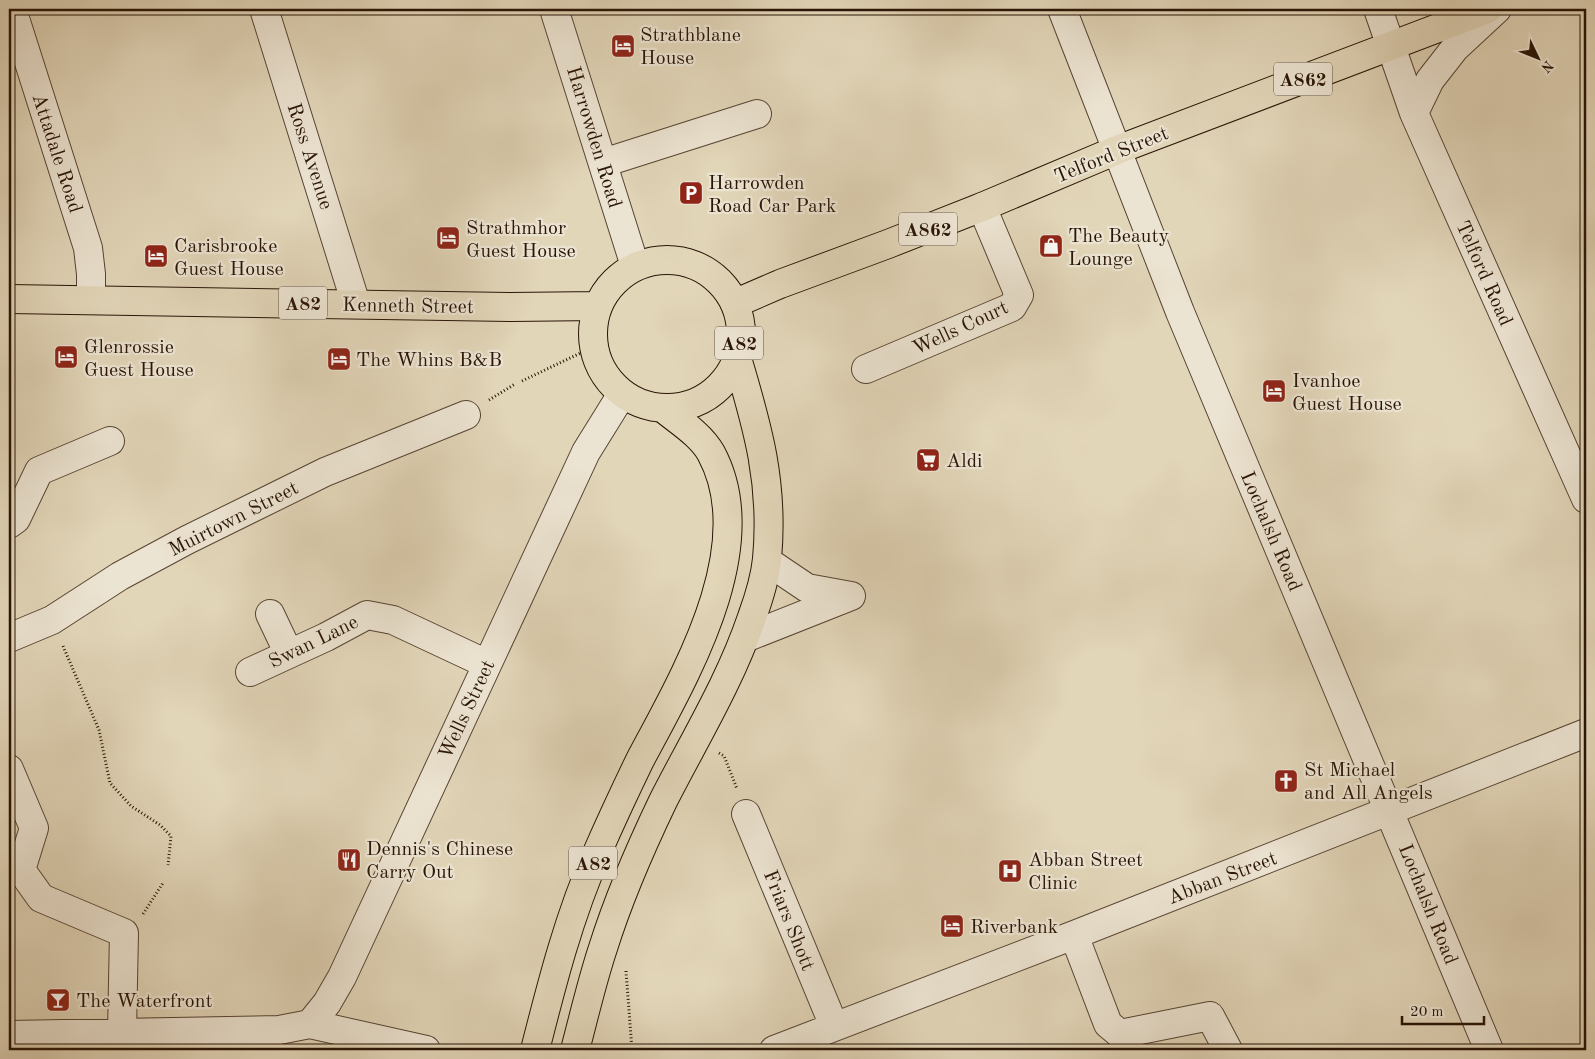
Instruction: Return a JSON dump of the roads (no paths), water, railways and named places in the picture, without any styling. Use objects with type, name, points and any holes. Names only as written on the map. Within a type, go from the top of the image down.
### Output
[{"type":"main road","name":"Telford Street","points":[[736,303],[780,284],[982,207],[1117,150],[1488,9]]},
{"type":"main road","name":"A82","points":[[660,259],[691,262],[713,274],[736,303],[741,332],[737,358],[724,381],[706,398],[682,408],[664,409],[639,404],[622,394],[604,375],[593,347],[592,330],[598,306],[612,284],[635,266],[660,259]]},
{"type":"main road","name":"Kenneth Street","points":[[9,299],[510,307],[598,306]]},
{"type":"main road","name":"A82","points":[[575,1050],[603,948],[632,868],[664,800],[716,703],[745,638],[761,592],[767,561],[770,520],[766,471],[757,426],[737,358]]},
{"type":"main road","name":"A82","points":[[535,1050],[558,963],[585,880],[624,793],[699,642],[714,602],[724,565],[727,506],[718,468],[710,451],[693,432],[664,409]]},
{"type":"street","name":"Attadale Road","points":[[12,9],[88,248],[91,300]]},
{"type":"street","name":"Ross Avenue","points":[[264,9],[356,304]]},
{"type":"street","name":"Harrowden Road","points":[[554,9],[635,266]]},
{"type":"street","name":"Lochalsh Road","points":[[1062,9],[1180,312],[1489,1050]]},
{"type":"street","name":"Telford Road","points":[[1378,9],[1414,114],[1586,499]]},
{"type":"street","points":[[1414,114],[1430,80],[1445,60],[1455,48],[1497,9]]},
{"type":"street","points":[[603,163],[757,114]]},
{"type":"street","name":"Wells Court","points":[[866,369],[1012,307],[1020,295],[982,207]]},
{"type":"street","name":"Wells Street","points":[[310,1024],[327,1003],[342,977],[586,452],[622,394]]},
{"type":"street","name":"Muirtown Street","points":[[9,638],[52,620],[120,576],[187,540],[325,472],[466,415]]},
{"type":"street","points":[[9,524],[16,519],[39,471],[110,441]]},
{"type":"street","points":[[745,638],[851,596],[806,588],[767,561]]},
{"type":"street","points":[[270,614],[289,654]]},
{"type":"street","name":"Swan Lane","points":[[250,672],[367,615],[393,620],[487,664]]},
{"type":"street","name":"Abban Street","points":[[774,1050],[1074,935],[1586,734]]},
{"type":"street","points":[[9,769],[34,828],[21,870],[42,898],[124,933],[122,1032]]},
{"type":"street","name":"Friars Shott","points":[[746,814],[834,1026]]},
{"type":"street","points":[[1074,935],[1108,1024],[1120,1034],[1210,1016],[1228,1050]]},
{"type":"street","points":[[9,1035],[279,1030],[310,1024],[424,1050]]},
{"type":"place","name":"Strathblane House","points":[[623,46]]},
{"type":"place","name":"Harrowden Road Car Park","points":[[691,193]]},
{"type":"place","name":"Strathmhor Guest House","points":[[448,238]]},
{"type":"place","name":"The Beauty Lounge","points":[[1051,246]]},
{"type":"place","name":"Carisbrooke Guest House","points":[[156,256]]},
{"type":"place","name":"Glenrossie Guest House","points":[[66,357]]},
{"type":"place","name":"The Whins B&B","points":[[339,359]]},
{"type":"place","name":"Ivanhoe Guest House","points":[[1274,391]]},
{"type":"place","name":"Aldi","points":[[928,460]]},
{"type":"place","name":"St Michael and All Angels","points":[[1286,781]]},
{"type":"place","name":"Dennis's Chinese Carry Out","points":[[349,860]]},
{"type":"place","name":"Abban Street Clinic","points":[[1010,871]]},
{"type":"place","name":"Riverbank","points":[[952,926]]},
{"type":"place","name":"The Waterfront","points":[[58,1000]]}]
